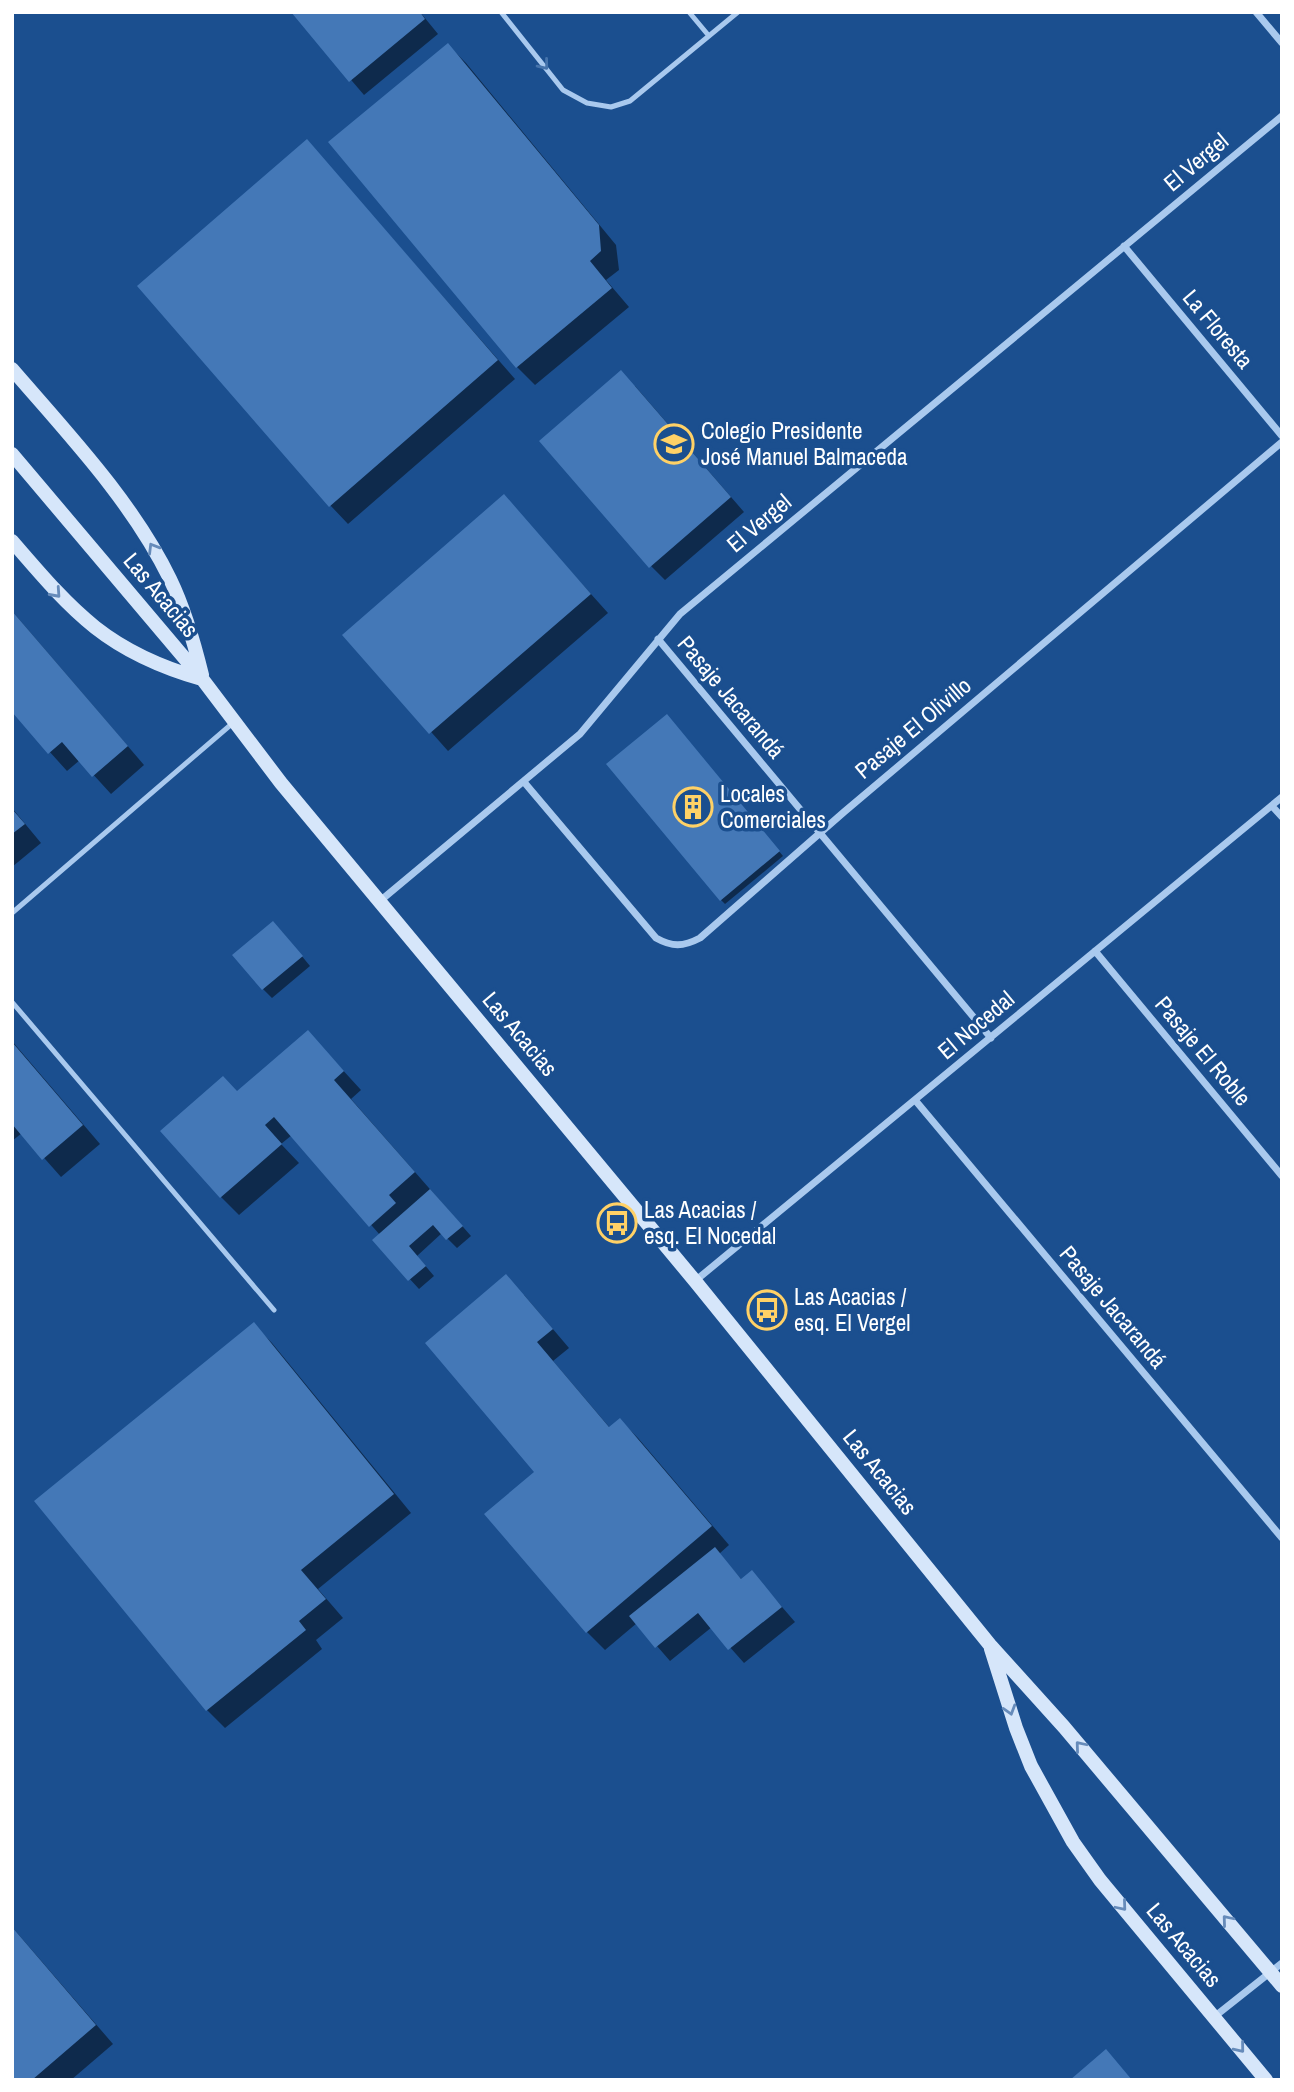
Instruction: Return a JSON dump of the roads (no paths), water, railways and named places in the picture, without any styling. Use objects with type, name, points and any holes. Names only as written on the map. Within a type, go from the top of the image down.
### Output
[{"type":"main road","points":[[12,369],[108,484],[151,544],[184,612],[203,680]]},
{"type":"main road","name":"Las Acacias","points":[[12,454],[203,680],[281,783],[695,1281],[990,1645],[1276,1968],[1282,1986]]},
{"type":"main road","points":[[12,541],[69,607],[90,625],[141,658],[203,680]]},
{"type":"main road","name":"Las Acacias","points":[[990,1645],[1031,1766],[1073,1842],[1100,1880],[1266,2080]]},
{"type":"street","points":[[1256,12],[1282,43]]},
{"type":"street","name":"El Vergel","points":[[380,901],[580,734],[680,614],[1282,116]]},
{"type":"street","name":"La Floresta","points":[[1124,246],[1282,439]]},
{"type":"street","name":"Pasaje El Olivillo","points":[[524,782],[656,938],[675,946],[688,945],[1282,439]]},
{"type":"street","name":"Pasaje Jacarandá","points":[[657,639],[991,1038]]},
{"type":"street","name":"El Nocedal","points":[[695,1281],[1282,797]]},
{"type":"street","points":[[1272,806],[1282,817]]},
{"type":"street","name":"Pasaje El Roble","points":[[1095,951],[1282,1176]]},
{"type":"street","name":"Pasaje Jacarandá","points":[[915,1100],[1282,1538]]},
{"type":"street","points":[[1214,2017],[1276,1968]]},
{"type":"lane","points":[[501,12],[564,90],[587,103],[611,107],[630,100],[738,12]]},
{"type":"lane","points":[[689,12],[709,36]]},
{"type":"lane","points":[[12,912],[234,722]]},
{"type":"lane","points":[[12,1002],[274,1310]]},
{"type":"place","name":"Colegio Presidente José Manuel Balmaceda","points":[[674,444]]},
{"type":"place","name":"Locales Comerciales","points":[[693,807]]},
{"type":"place","name":"Las Acacias / esq. El Nocedal","points":[[617,1223]]},
{"type":"place","name":"Las Acacias / esq. El Vergel","points":[[767,1310]]}]
